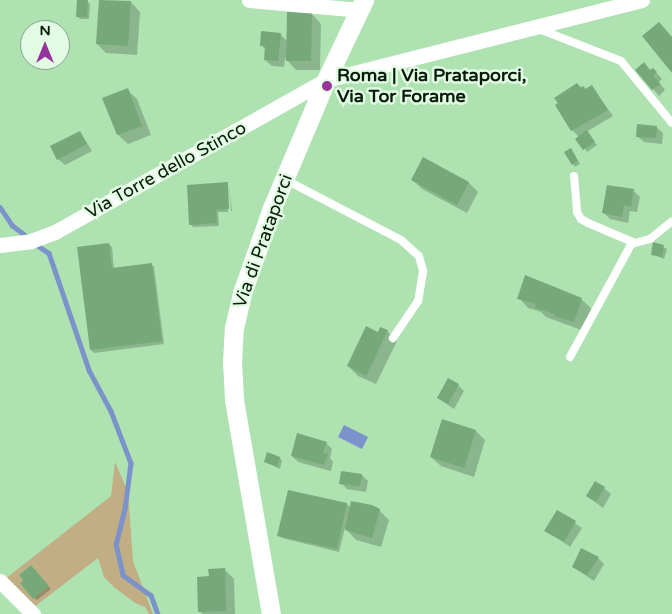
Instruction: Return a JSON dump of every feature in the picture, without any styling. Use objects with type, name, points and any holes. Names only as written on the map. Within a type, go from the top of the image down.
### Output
[{"type":"street","points":[[249,0],[362,5]]},
{"type":"street","name":"Via Torre dello Stinco","points":[[0,245],[31,241],[55,232],[326,80],[642,0]]},
{"type":"street","name":"Via di Prataporci","points":[[271,614],[236,413],[232,350],[235,320],[242,293],[284,179],[326,80],[362,5]]},
{"type":"street","points":[[0,581],[33,614]]},
{"type":"lane","points":[[535,27],[621,61],[672,123]]},
{"type":"lane","points":[[574,176],[575,197],[579,217],[632,243],[645,242],[672,221]]},
{"type":"lane","points":[[284,179],[401,240],[419,256],[423,271],[418,301],[393,338]]},
{"type":"lane","points":[[570,357],[632,243]]},
{"type":"shaded area","points":[[115,462],[128,492],[133,561],[153,614],[149,614],[145,607],[135,603],[104,577],[98,558],[34,607],[5,579],[111,496]],"holes":[[[31,565],[49,586],[33,598],[20,583],[23,580],[19,575]]]},
{"type":"water","points":[[344,425],[368,437],[362,449],[338,437]]},
{"type":"building","points":[[77,0],[88,0],[87,17],[76,17]]},
{"type":"building","points":[[99,0],[131,1],[128,46],[96,44]]},
{"type":"building","points":[[287,12],[312,13],[311,61],[286,61]]},
{"type":"building","points":[[659,22],[672,37],[672,73],[642,36]]},
{"type":"building","points":[[261,31],[281,33],[278,61],[264,60],[265,46],[260,46]]},
{"type":"building","points":[[644,62],[650,70],[653,68],[657,72],[653,75],[660,84],[652,90],[635,70]]},
{"type":"building","points":[[577,83],[580,88],[584,86],[585,89],[592,85],[608,110],[571,131],[555,105],[558,103],[554,98]]},
{"type":"building","points":[[128,88],[142,126],[117,135],[102,98]]},
{"type":"building","points":[[637,124],[657,126],[656,138],[636,137]]},
{"type":"building","points":[[587,130],[595,142],[583,150],[575,139]]},
{"type":"building","points":[[80,131],[87,144],[57,160],[50,146]]},
{"type":"building","points":[[571,148],[578,161],[572,165],[564,152]]},
{"type":"building","points":[[423,157],[469,182],[457,205],[411,180]]},
{"type":"building","points":[[228,182],[229,209],[216,210],[217,223],[189,225],[187,185]]},
{"type":"building","points":[[607,185],[634,189],[631,207],[624,205],[622,217],[602,213]]},
{"type":"building","points":[[653,242],[664,245],[662,257],[651,255]]},
{"type":"building","points":[[109,243],[112,268],[152,263],[162,341],[90,350],[77,247]]},
{"type":"building","points":[[525,275],[582,298],[574,322],[535,308],[536,304],[517,299]]},
{"type":"building","points":[[366,326],[378,332],[380,327],[388,330],[366,376],[347,366]]},
{"type":"building","points":[[448,378],[459,384],[448,404],[437,398]]},
{"type":"building","points":[[442,419],[476,430],[464,468],[430,457]]},
{"type":"building","points":[[297,433],[327,442],[323,453],[328,454],[324,465],[291,456]]},
{"type":"building","points":[[267,452],[280,457],[277,467],[264,462]]},
{"type":"building","points":[[341,471],[362,474],[360,486],[339,484]]},
{"type":"building","points":[[595,481],[605,487],[596,502],[586,496]]},
{"type":"building","points":[[288,490],[347,503],[337,549],[277,536]]},
{"type":"building","points":[[351,501],[372,505],[380,509],[372,538],[345,530]]},
{"type":"building","points":[[557,510],[576,521],[564,542],[544,531]]},
{"type":"building","points":[[581,548],[599,557],[587,575],[572,567]]},
{"type":"building","points":[[31,565],[49,586],[33,599],[20,583],[23,580],[19,575]]},
{"type":"building","points":[[225,568],[226,611],[198,612],[197,577],[209,576],[208,569]]},
{"type":"waterway","points":[[0,207],[12,225],[26,236]]},
{"type":"waterway","points":[[37,245],[49,253],[89,370],[111,411],[131,463],[125,509],[116,544],[123,575],[151,595],[158,614]]},
{"type":"place","name":"Roma | Via Prataporci, Via Tor Forame","points":[[327,86]]}]
